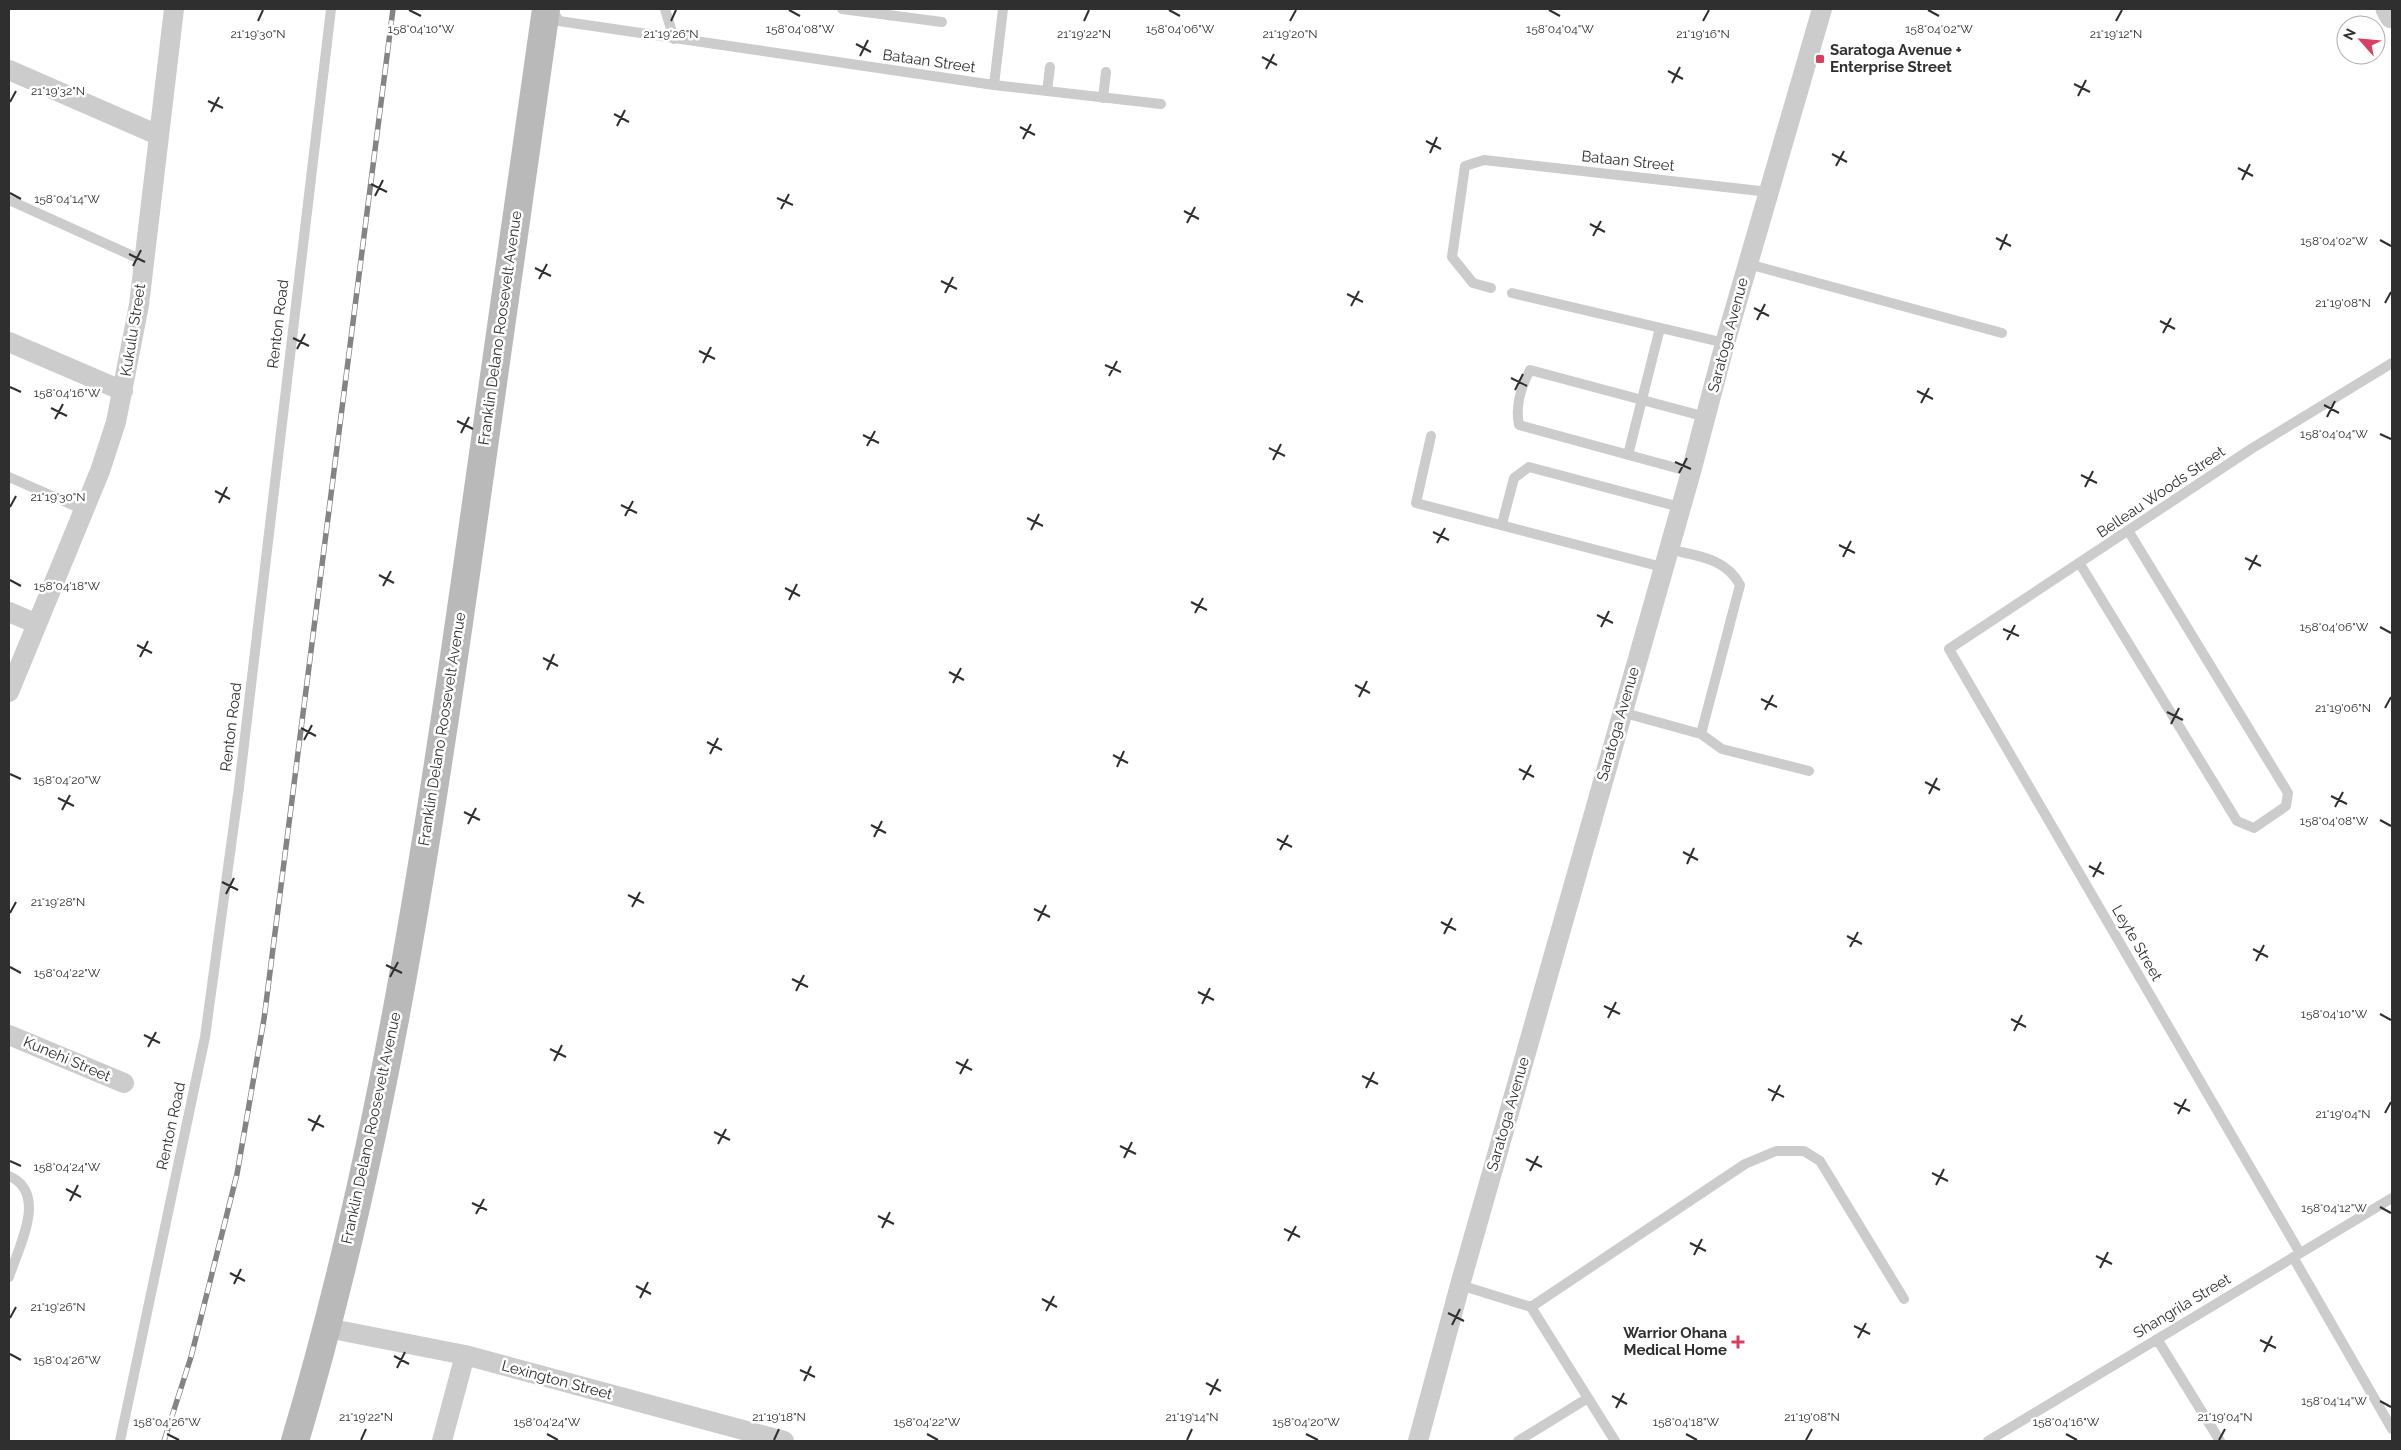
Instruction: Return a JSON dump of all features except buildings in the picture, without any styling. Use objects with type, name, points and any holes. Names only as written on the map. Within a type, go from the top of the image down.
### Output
[{"type":"main road","name":"Franklin Delano Roosevelt Avenue","points":[[295,1441],[327,1328],[388,1054],[436,778],[546,9]]},
{"type":"street","name":"Kukulu Street","points":[[9,692],[102,463],[123,391],[139,305],[174,9]]},
{"type":"street","name":"Saratoga Avenue","points":[[1418,1441],[1621,712],[1691,472],[1725,343],[1822,9]]},
{"type":"street","points":[[2388,9],[2392,16]]},
{"type":"street","points":[[9,70],[158,135]]},
{"type":"street","points":[[9,342],[123,391]]},
{"type":"street","points":[[9,612],[37,624]]},
{"type":"street","name":"Kunehi Street","points":[[9,1035],[124,1083]]},
{"type":"street","name":"Lexington Street","points":[[327,1328],[465,1356],[784,1441]]},
{"type":"street","points":[[442,1441],[465,1356]]},
{"type":"lane","name":"Renton Road","points":[[120,1441],[205,1038],[239,787],[331,9]]},
{"type":"lane","name":"Bataan Street","points":[[552,9],[559,21],[674,39],[994,85],[1161,104]]},
{"type":"lane","points":[[666,9],[674,39]]},
{"type":"lane","points":[[842,9],[942,22]]},
{"type":"lane","points":[[994,85],[1003,9]]},
{"type":"lane","points":[[1047,91],[1050,66]]},
{"type":"lane","points":[[1103,98],[1106,72]]},
{"type":"lane","name":"Bataan Street","points":[[1490,288],[1473,282],[1452,257],[1465,166],[1484,160],[1769,192]]},
{"type":"lane","points":[[9,200],[144,261]]},
{"type":"lane","points":[[1748,264],[2002,333]]},
{"type":"lane","points":[[1512,293],[1725,343]]},
{"type":"lane","points":[[1628,455],[1660,328]]},
{"type":"lane","name":"Belleau Woods Street","points":[[1949,648],[2129,532],[2251,449],[2392,363]]},
{"type":"lane","points":[[1691,472],[1519,425],[1517,414],[1522,384],[1530,370],[1641,398],[1706,417]]},
{"type":"lane","points":[[1431,436],[1416,503],[1502,524],[1665,558],[1717,561],[1735,575],[1740,585],[1701,734]]},
{"type":"lane","points":[[1502,524],[1514,478],[1528,466],[1680,506]]},
{"type":"lane","points":[[9,478],[84,510]]},
{"type":"lane","points":[[2080,564],[2237,821],[2254,828],[2286,806],[2288,793],[2129,532]]},
{"type":"lane","name":"Leyte Street","points":[[1949,648],[2297,1255],[2392,1429]]},
{"type":"lane","points":[[1621,712],[1701,734],[1722,749],[1809,771]]},
{"type":"lane","points":[[1531,1307],[1745,1164],[1776,1151],[1804,1151],[1820,1161],[1904,1299]]},
{"type":"lane","points":[[9,1176],[17,1180],[26,1190],[30,1205],[9,1277]]},
{"type":"lane","name":"Shangrila Street","points":[[1988,1441],[2392,1198]]},
{"type":"lane","points":[[1460,1285],[1531,1307],[1614,1441]]},
{"type":"lane","points":[[2157,1339],[2220,1441]]},
{"type":"lane","points":[[1518,1441],[1588,1398]]},
{"type":"railway","points":[[164,1441],[191,1357],[237,1174],[264,1019],[393,9]]},
{"type":"place","name":"Saratoga Avenue + Enterprise Street","points":[[1820,59]]},
{"type":"place","name":"Warrior Ohana Medical Home","points":[[1738,1342]]}]
